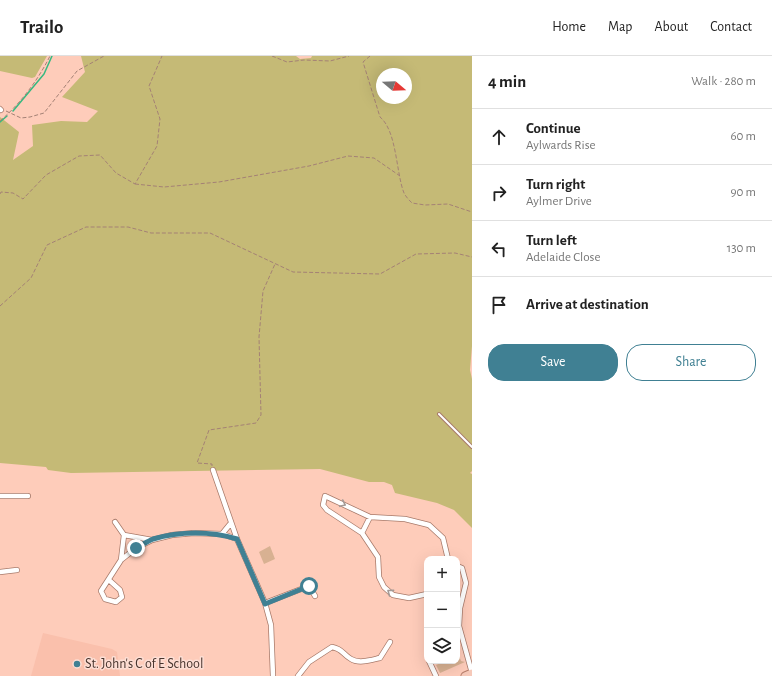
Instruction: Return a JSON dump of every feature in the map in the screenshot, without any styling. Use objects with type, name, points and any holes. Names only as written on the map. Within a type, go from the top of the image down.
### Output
[{"type":"main road","points":[[465,676],[472,673]]},
{"type":"street","points":[[213,470],[237,539],[265,604],[271,625],[273,676]]},
{"type":"street","points":[[0,496],[28,496]]},
{"type":"street","points":[[424,595],[409,598],[393,595],[384,588],[380,577],[378,557],[362,534],[327,510],[323,505],[325,496],[370,517],[404,519],[429,525],[443,538],[447,556]]},
{"type":"street","points":[[362,534],[370,517]]},
{"type":"street","points":[[115,522],[124,535],[121,560]]},
{"type":"street","points":[[222,534],[231,523]]},
{"type":"street","points":[[109,580],[120,590],[122,597],[116,602],[105,599],[101,591],[121,560],[136,548],[152,540],[172,535],[194,533],[222,534],[237,539]]},
{"type":"street","points":[[124,535],[152,540]]},
{"type":"street","points":[[460,567],[462,568],[466,583],[460,608],[459,626],[472,673]]},
{"type":"street","points":[[0,572],[17,570]]},
{"type":"street","points":[[265,604],[309,586],[315,596]]},
{"type":"street","points":[[298,676],[309,662],[332,648],[340,649],[351,660],[362,662],[380,658],[390,642]]},
{"type":"street","points":[[430,664],[436,676]]},
{"type":"lane","points":[[439,414],[472,447]]},
{"type":"path","points":[[0,121],[10,112],[42,73],[50,56]]},
{"type":"path","points":[[1,109],[21,118],[30,118],[44,113],[77,72],[104,56]]},
{"type":"path","points":[[135,184],[157,146],[160,120],[149,86],[162,56]]},
{"type":"path","points":[[272,56],[287,62],[304,60],[330,61],[349,56]]},
{"type":"path","points":[[365,56],[370,56]]},
{"type":"path","points":[[370,56],[363,62],[380,117],[386,122],[390,133],[404,194],[412,203],[425,206],[448,204],[472,212]]},
{"type":"path","points":[[0,194],[1,192],[13,193],[23,199],[46,175],[79,156],[93,155],[100,155],[116,173],[135,184],[164,187],[219,182],[309,166],[348,156],[374,158],[400,176]]},
{"type":"path","points":[[0,304],[31,278],[47,245],[86,227],[128,227],[151,233],[210,233],[293,272],[380,274],[416,254],[455,253],[472,257]]},
{"type":"path","points":[[212,464],[197,464],[209,430],[256,423],[261,415],[259,337],[263,291],[276,264]]},
{"type":"shaded area","points":[[0,56],[47,56],[35,77],[32,78],[0,71]]},
{"type":"shaded area","points":[[81,56],[296,56],[300,59],[311,58],[312,56],[472,56],[472,346],[470,370],[472,379],[472,471],[470,473],[472,474],[472,528],[454,510],[437,503],[395,493],[392,485],[384,482],[369,482],[320,469],[71,473],[48,470],[46,467],[0,463],[0,117],[19,132],[13,160],[33,146],[32,125],[61,121],[87,122],[98,111],[62,97],[85,72]]},
{"type":"shaded area","name":"St. John's C of E School","points":[[43,633],[112,649],[117,652],[120,676],[31,676]]},
{"type":"building","points":[[270,546],[275,559],[264,564],[259,552]]},
{"type":"building","points":[[460,658],[461,661],[465,662],[440,673],[436,665],[460,664]]},
{"type":"waterway","points":[[13,111],[44,74],[52,56]]},
{"type":"waterway","points":[[0,122],[7,116]]},
{"type":"place","name":"St. John's C of E School","points":[[77,664]]},
{"type":"route","points":[[136,548],[152,540],[172,535],[194,533],[222,534],[237,539],[265,604],[309,586]]}]
